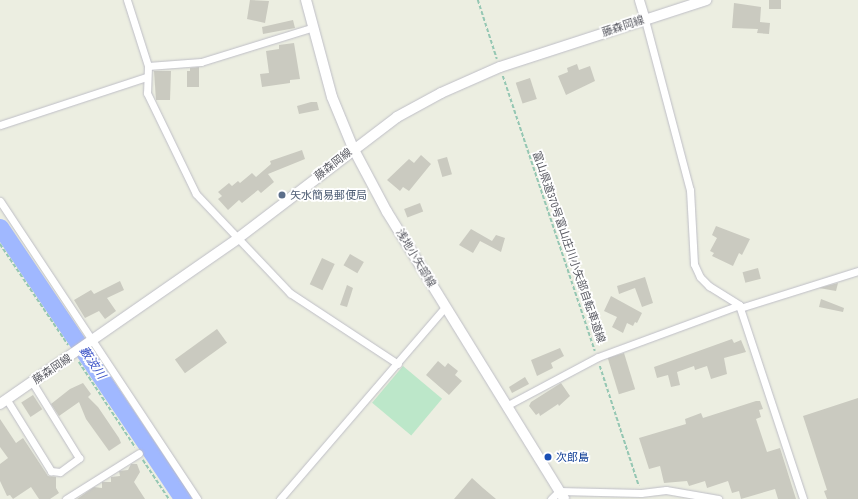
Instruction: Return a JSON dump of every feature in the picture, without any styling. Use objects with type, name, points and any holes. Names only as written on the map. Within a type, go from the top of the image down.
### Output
[{"type":"main road","name":"浅地小矢部線","points":[[306,0],[311,28],[332,97],[353,148],[387,212],[561,495]]},
{"type":"main road","name":"藤森岡線","points":[[3,402],[93,341],[237,239],[353,148],[397,117],[441,93],[500,67],[706,0]]},
{"type":"street","points":[[127,0],[148,66],[146,77],[147,93],[152,107],[196,194],[237,239],[290,293],[398,364]]},
{"type":"street","points":[[639,0],[646,20],[690,190],[694,264],[700,277],[709,286],[739,307],[803,499]]},
{"type":"street","points":[[148,66],[201,62],[311,28]]},
{"type":"street","points":[[0,125],[146,77]]},
{"type":"street","points":[[0,201],[198,499]]},
{"type":"street","points":[[506,406],[598,357],[780,293],[858,271]]},
{"type":"street","points":[[280,499],[398,364],[445,307]]},
{"type":"street","points":[[3,402],[51,471],[60,472],[79,458],[32,382]]},
{"type":"street","points":[[66,499],[139,453]]},
{"type":"street","points":[[552,499],[561,495],[641,493],[666,490],[718,499]]},
{"type":"path","name":"富山県道370号富山庄川小矢部自転車道線","points":[[478,0],[598,357],[641,493]]},
{"type":"path","points":[[0,244],[169,499]]},
{"type":"green space","points":[[403,366],[442,399],[411,436],[372,403]]},
{"type":"building","points":[[250,0],[269,1],[265,23],[247,19]]},
{"type":"building","points":[[769,0],[781,0],[781,9],[769,9]]},
{"type":"building","points":[[734,3],[761,7],[760,22],[770,23],[769,34],[757,33],[758,29],[732,28]]},
{"type":"building","points":[[293,20],[295,28],[263,34],[262,27]]},
{"type":"building","points":[[294,43],[300,79],[290,80],[290,83],[262,87],[260,74],[269,73],[266,51],[279,49],[279,45]]},
{"type":"building","points":[[577,64],[579,70],[590,66],[595,81],[566,95],[558,76],[568,72],[567,68]]},
{"type":"building","points":[[199,67],[199,87],[187,87],[187,71],[190,71],[190,68]]},
{"type":"building","points":[[154,71],[171,71],[170,100],[156,100]]},
{"type":"building","points":[[530,78],[537,99],[523,104],[516,83]]},
{"type":"building","points":[[317,102],[319,110],[299,114],[297,106]]},
{"type":"building","points":[[302,150],[305,159],[268,174],[274,182],[261,193],[258,190],[242,203],[239,200],[228,210],[218,199],[222,196],[218,192],[229,183],[232,186],[238,181],[240,183],[252,173],[256,177],[271,164],[270,161]]},
{"type":"building","points":[[421,155],[431,164],[409,191],[403,187],[400,191],[387,180],[409,159],[414,163]]},
{"type":"building","points":[[447,157],[452,174],[442,177],[437,160]]},
{"type":"building","points":[[420,203],[423,211],[407,217],[404,209]]},
{"type":"building","points":[[716,226],[750,239],[742,255],[739,253],[733,266],[712,256],[714,253],[710,251],[717,238],[712,235]]},
{"type":"building","points":[[471,229],[492,241],[496,235],[505,238],[501,252],[480,241],[473,253],[459,245]]},
{"type":"building","points":[[350,254],[364,262],[357,273],[344,265]]},
{"type":"building","points":[[322,258],[335,264],[322,290],[310,284]]},
{"type":"building","points":[[758,268],[761,279],[745,283],[743,272]]},
{"type":"building","points":[[645,277],[653,303],[642,307],[635,288],[619,294],[617,286]]},
{"type":"building","points":[[120,281],[124,290],[107,298],[116,311],[105,319],[99,311],[85,318],[74,300],[91,290],[94,294]]},
{"type":"building","points":[[838,283],[836,291],[819,288]]},
{"type":"building","points":[[347,285],[353,288],[347,307],[340,305]]},
{"type":"building","points":[[611,296],[642,313],[637,323],[635,322],[633,326],[627,323],[623,333],[612,327],[617,317],[604,311]]},
{"type":"building","points":[[821,299],[844,308],[843,312],[819,307]]},
{"type":"building","points":[[217,329],[227,343],[185,373],[175,360]]},
{"type":"building","points":[[732,339],[734,343],[741,340],[746,352],[724,358],[727,374],[711,379],[707,366],[695,370],[694,366],[677,372],[680,385],[671,387],[668,375],[657,378],[654,367]]},
{"type":"building","points":[[560,348],[564,356],[551,363],[553,368],[537,376],[531,360]]},
{"type":"building","points":[[624,353],[635,389],[619,394],[608,358]]},
{"type":"building","points":[[438,361],[445,367],[448,363],[458,371],[455,375],[462,381],[449,395],[426,375]]},
{"type":"building","points":[[525,377],[529,384],[512,393],[509,387]]},
{"type":"building","points":[[83,383],[91,394],[88,397],[98,407],[121,443],[109,451],[86,419],[79,402],[59,416],[51,404],[70,389]]},
{"type":"building","points":[[561,383],[570,396],[559,406],[558,404],[540,416],[539,413],[536,415],[529,406],[531,402]]},
{"type":"building","points":[[33,395],[42,409],[31,417],[21,403]]},
{"type":"building","points":[[858,398],[858,499],[827,499],[824,491],[827,490],[803,416]]},
{"type":"building","points":[[760,401],[763,409],[759,410],[761,417],[756,419],[767,452],[780,448],[796,499],[778,499],[775,489],[741,499],[739,491],[732,493],[728,481],[707,488],[705,481],[689,486],[687,481],[664,483],[660,466],[649,469],[639,438],[686,424],[685,419],[701,413],[703,418]]},
{"type":"building","points":[[0,419],[16,443],[23,438],[48,476],[56,477],[56,488],[59,493],[50,499],[39,499],[31,487],[13,499],[10,495],[7,496],[0,481],[0,464],[8,458],[0,447]]},
{"type":"building","points":[[131,464],[137,464],[140,472],[134,482],[145,499],[77,499],[94,487],[102,488],[102,482],[111,482],[111,477],[120,476],[119,471],[128,470]]},
{"type":"building","points":[[472,478],[483,488],[496,499],[454,499]]},
{"type":"waterway","name":"藪波川","points":[[0,227],[183,499]]},
{"type":"place","name":"矢水簡易郵便局","points":[[282,195]]},
{"type":"place","name":"次郎島","points":[[548,457]]}]
